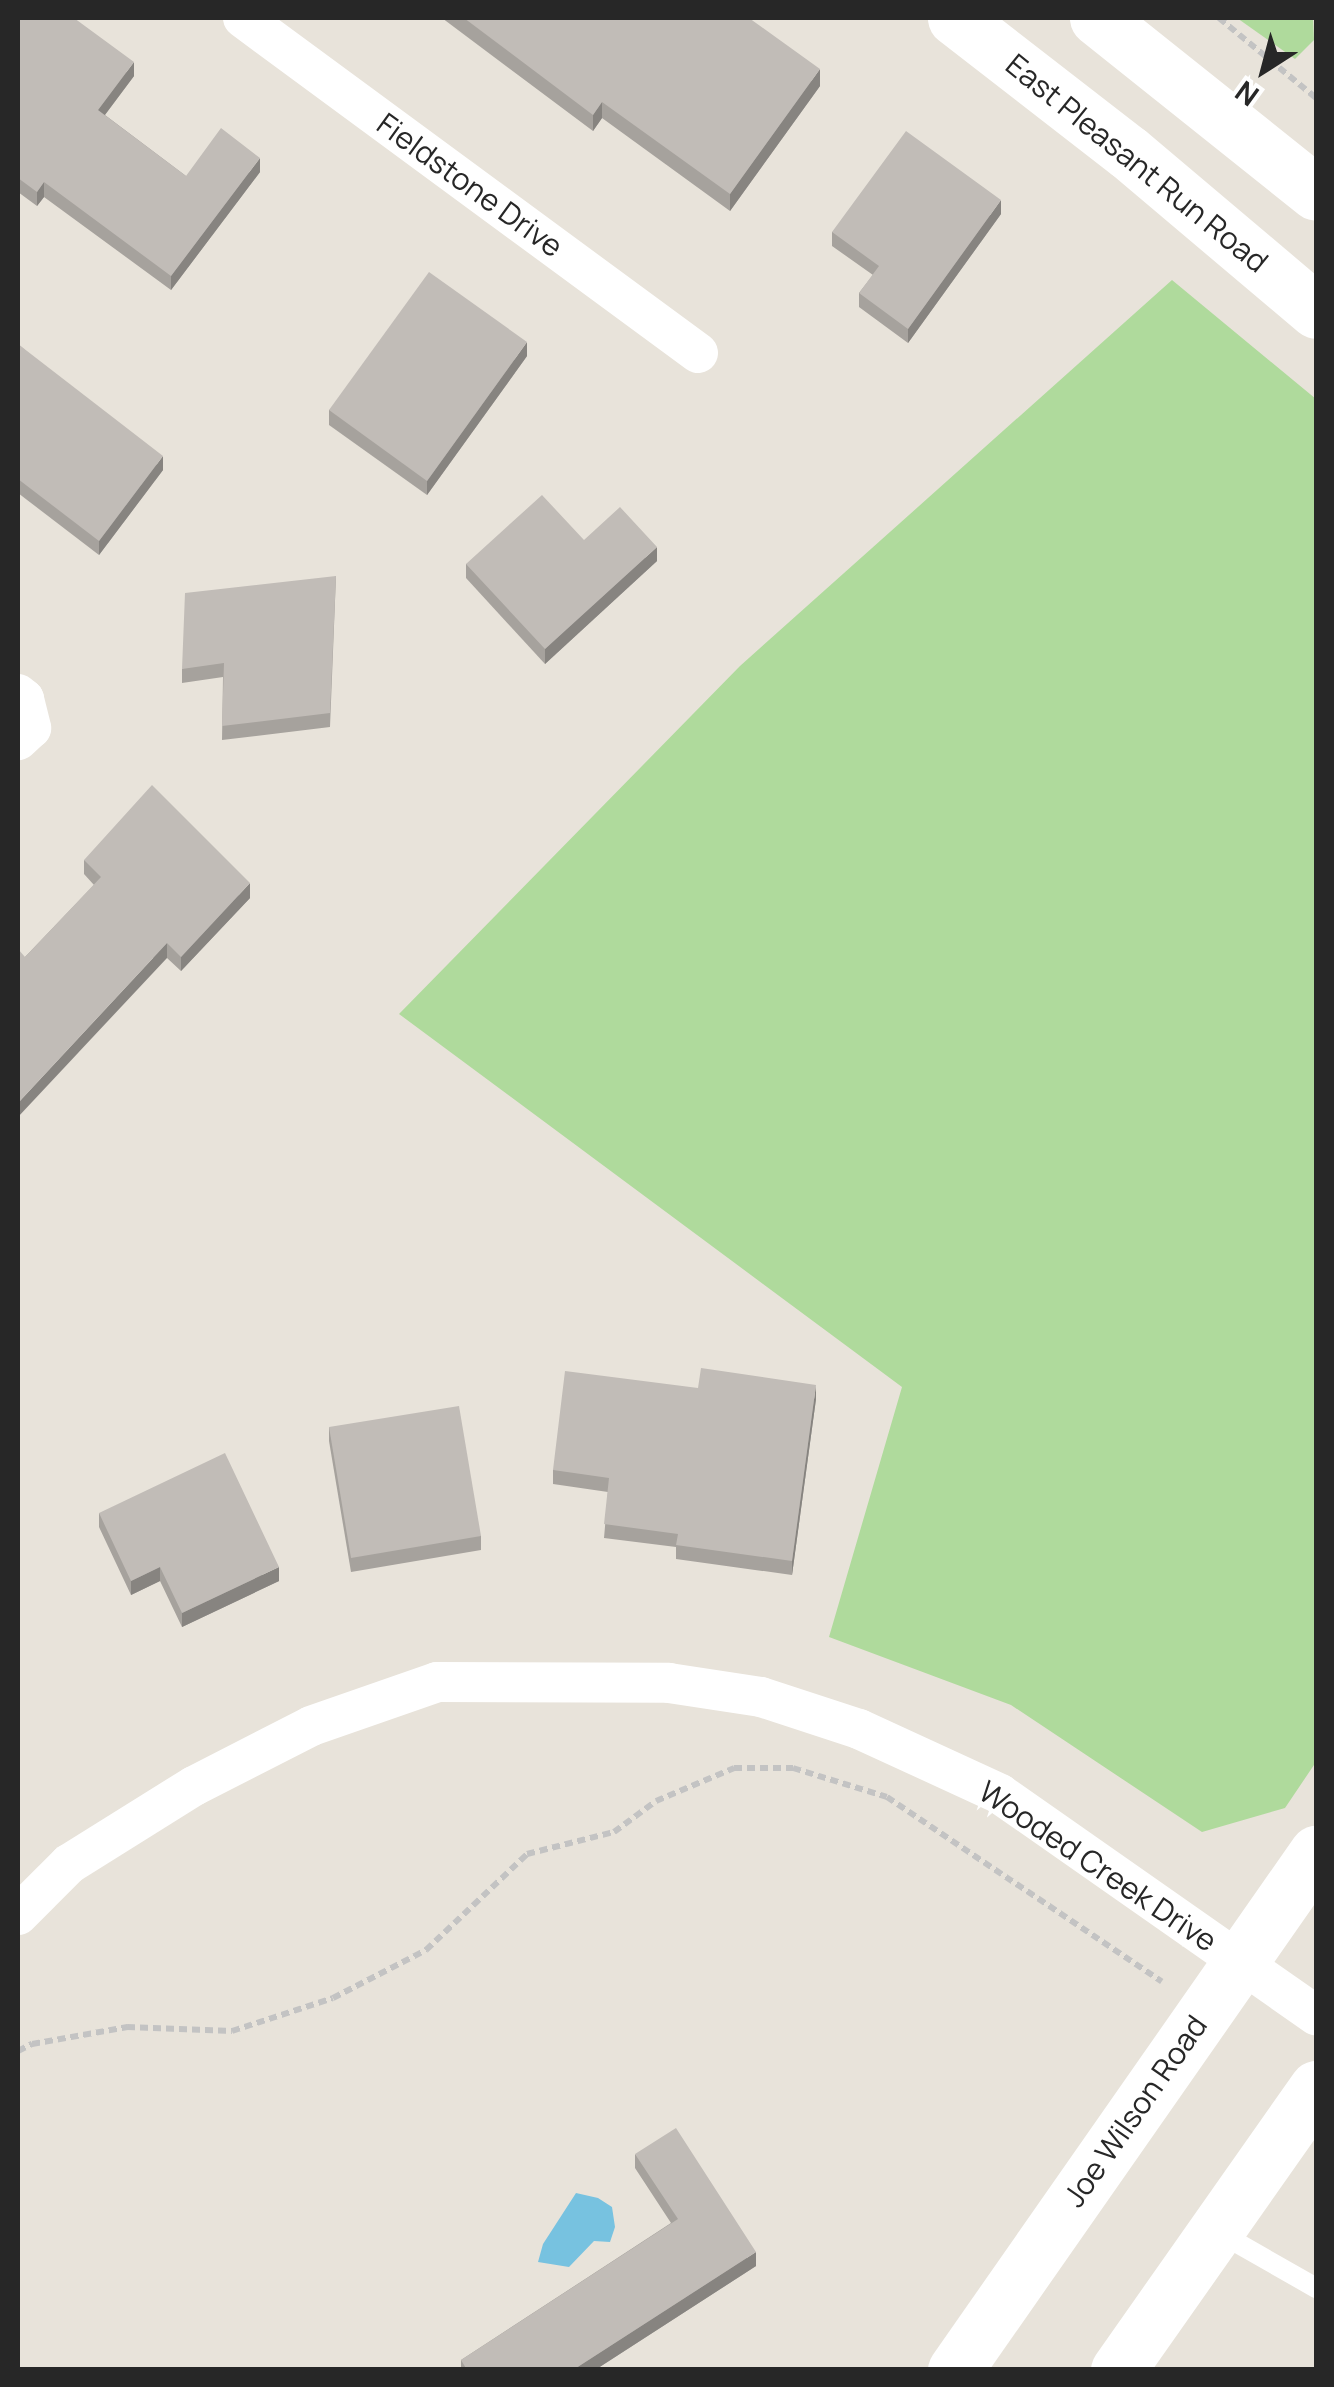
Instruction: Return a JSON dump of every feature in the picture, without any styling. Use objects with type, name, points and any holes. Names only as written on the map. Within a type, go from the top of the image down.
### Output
[{"type":"main road","name":"East Pleasant Run Road","points":[[955,18],[1128,152],[1316,311]]},
{"type":"main road","points":[[1097,18],[1316,192]]},
{"type":"main road","name":"Joe Wilson Road","points":[[955,2370],[1316,1853]]},
{"type":"main road","points":[[1118,2370],[1316,2088]]},
{"type":"street","name":"Fieldstone Drive","points":[[242,18],[698,353]]},
{"type":"street","points":[[18,740],[30,728],[21,696]]},
{"type":"street","name":"Wooded Creek Drive","points":[[18,1916],[69,1864],[194,1786],[311,1726],[436,1682],[668,1683],[761,1697],[860,1729],[1000,1794],[1316,2016]]},
{"type":"lane","points":[[1216,2231],[1316,2288]]},
{"type":"path","points":[[1219,18],[1316,98]]},
{"type":"path","points":[[18,2051],[32,2044],[128,2027],[232,2031],[332,1998],[426,1950],[527,1854],[614,1832],[656,1801],[734,1768],[793,1768],[887,1797],[1205,2010]]},
{"type":"green space","points":[[1237,18],[1313,18],[1314,40],[1295,59]]},
{"type":"green space","points":[[1172,280],[1316,399],[1316,1762],[1285,1808],[1202,1832],[1011,1705],[829,1637],[902,1387],[399,1014],[740,666]]},
{"type":"water","points":[[576,2193],[598,2198],[612,2207],[615,2227],[610,2242],[594,2241],[569,2267],[538,2262],[543,2244]]},
{"type":"building","points":[[18,18],[74,18],[134,62],[98,110],[186,176],[221,128],[260,158],[171,276],[44,182],[37,192],[18,178]]},
{"type":"building","points":[[464,18],[749,18],[820,69],[730,194],[602,102],[593,115]]},
{"type":"building","points":[[906,131],[1001,200],[908,329],[859,293],[879,266],[832,232]]},
{"type":"building","points":[[429,272],[527,342],[427,481],[329,410]]},
{"type":"building","points":[[18,344],[163,456],[99,541],[18,479]]},
{"type":"building","points":[[542,495],[584,540],[620,507],[657,547],[545,649],[466,564]]},
{"type":"building","points":[[336,576],[330,713],[222,726],[224,663],[182,669],[185,593]]},
{"type":"building","points":[[152,785],[250,883],[181,957],[167,943],[18,1103],[18,949],[25,957],[101,877],[84,860]]},
{"type":"building","points":[[701,1368],[816,1385],[792,1561],[676,1545],[678,1534],[604,1524],[609,1478],[553,1470],[565,1371],[698,1388]]},
{"type":"building","points":[[459,1406],[481,1536],[351,1558],[329,1427]]},
{"type":"building","points":[[225,1453],[279,1567],[182,1613],[160,1567],[131,1581],[99,1513]]},
{"type":"building","points":[[676,2128],[756,2252],[573,2370],[467,2370],[461,2360],[678,2219],[635,2154]]}]
